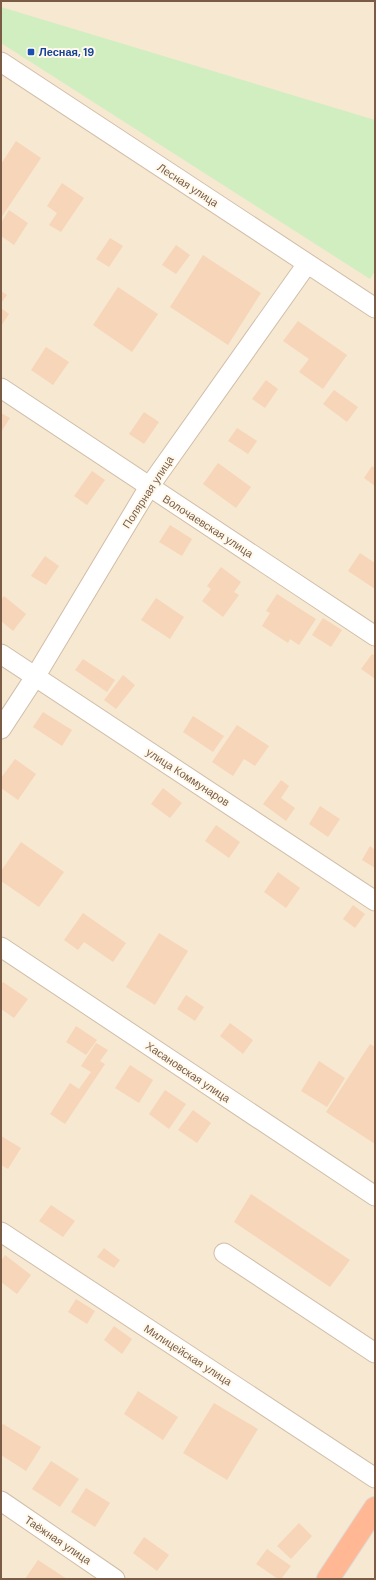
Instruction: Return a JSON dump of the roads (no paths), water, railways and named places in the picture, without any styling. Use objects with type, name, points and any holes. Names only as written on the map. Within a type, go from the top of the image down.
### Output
[{"type":"highway","points":[[328,1579],[375,1508]]},
{"type":"street","name":"Лесная улица","points":[[1,62],[375,308]]},
{"type":"street","name":"Полярная улица","points":[[1,729],[35,677],[149,487],[307,264]]},
{"type":"street","name":"Волочаевская улица","points":[[1,388],[375,636]]},
{"type":"street","name":"улица Коммунаров","points":[[1,654],[375,901]]},
{"type":"street","name":"Хасановская улица","points":[[1,947],[375,1196]]},
{"type":"street","name":"Милицейская улица","points":[[1,1232],[375,1478]]},
{"type":"street","points":[[224,1253],[375,1353]]},
{"type":"street","name":"Таёжная улица","points":[[1,1501],[115,1579]]},
{"type":"place","name":"Лесная, 19","points":[[31,52]]}]
